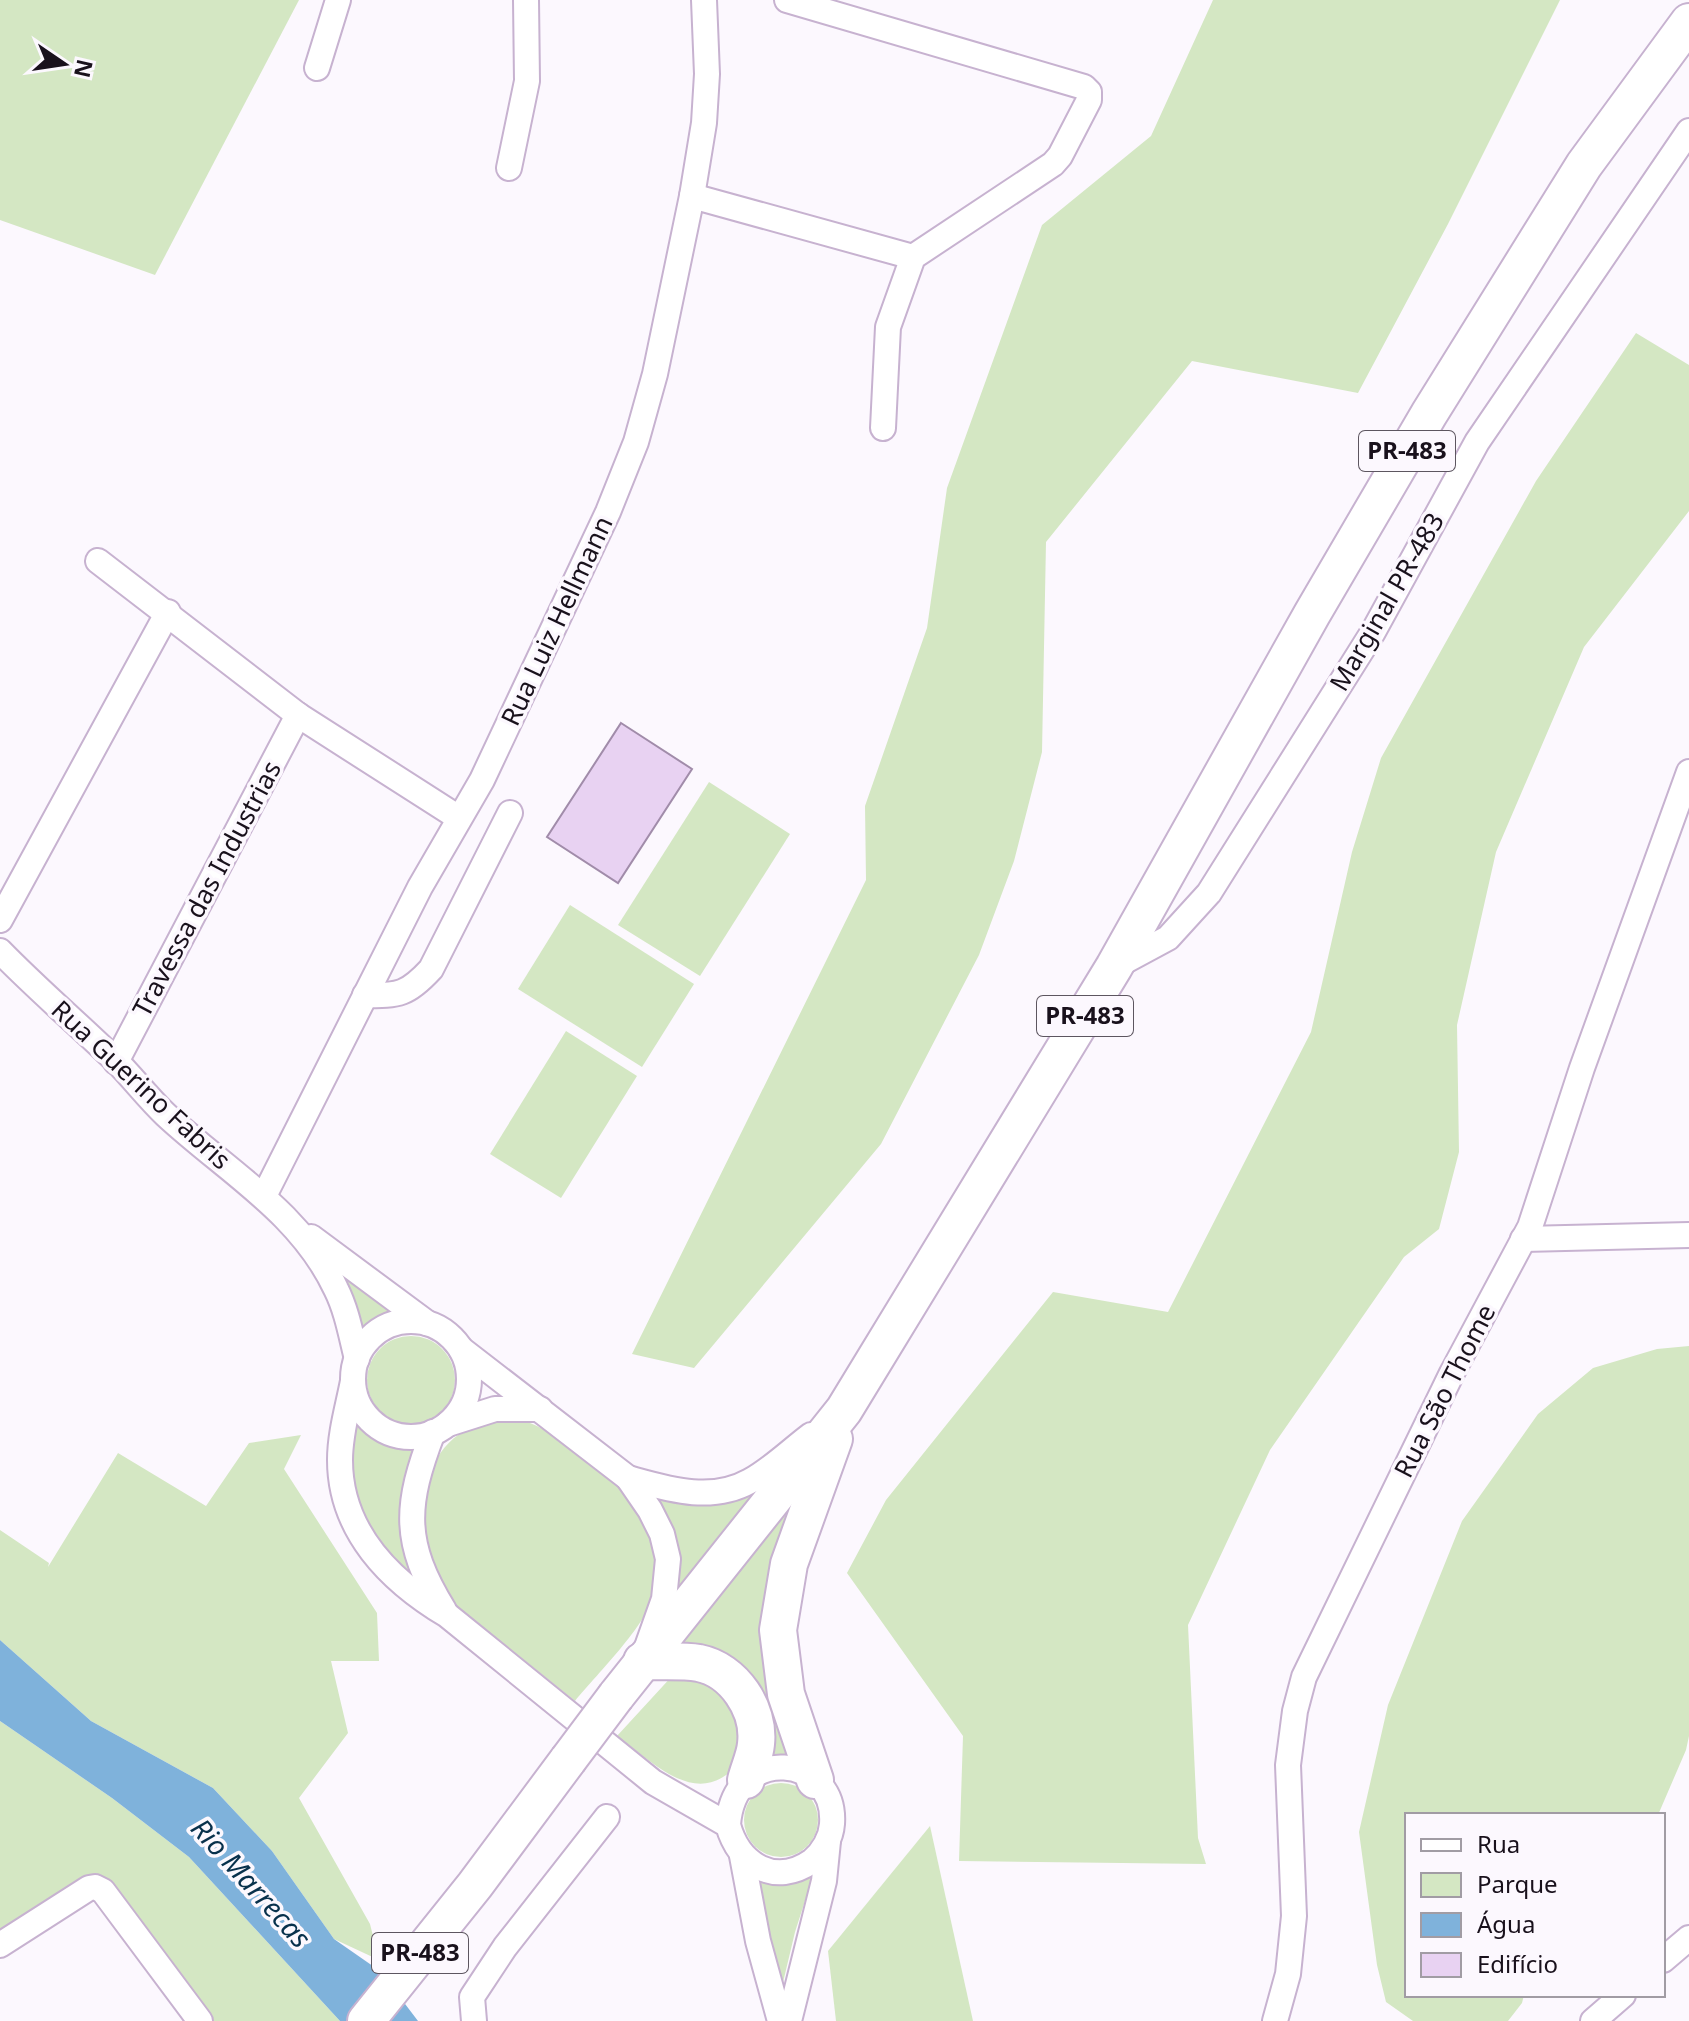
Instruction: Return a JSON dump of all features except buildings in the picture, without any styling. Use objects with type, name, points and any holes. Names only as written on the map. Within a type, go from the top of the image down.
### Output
[{"type":"highway","name":"PR-483","points":[[366,2021],[475,1885],[642,1661],[844,1410],[1114,967],[1312,614],[1429,414],[1584,165],[1689,22]]},
{"type":"highway","points":[[815,1780],[786,1694],[778,1630],[789,1564],[844,1410]]},
{"type":"highway","points":[[642,1661],[700,1663],[719,1671],[737,1686],[751,1706],[757,1727],[756,1746],[746,1780]]},
{"type":"street","points":[[317,68],[338,0]]},
{"type":"street","points":[[509,168],[527,81],[526,0]]},
{"type":"street","name":"Rua Luiz Hellmann","points":[[264,1196],[420,887],[482,780],[608,512],[636,442],[655,374],[704,123],[707,74],[704,0]]},
{"type":"street","points":[[787,0],[1084,87],[1089,92],[1089,100],[1053,164],[913,257],[888,327],[883,428]]},
{"type":"street","name":"Marginal PR-483","points":[[1114,967],[1168,938],[1209,893],[1373,632],[1477,442],[1689,131]]},
{"type":"street","points":[[692,196],[913,257]]},
{"type":"street","points":[[98,561],[298,715],[459,818]]},
{"type":"street","points":[[0,920],[168,612]]},
{"type":"street","name":"Travessa das Industrias","points":[[116,1062],[298,715]]},
{"type":"street","name":"Rua São Thome","points":[[1275,2021],[1288,1974],[1294,1916],[1288,1765],[1295,1711],[1304,1677],[1452,1373],[1530,1227],[1582,1068],[1689,772]]},
{"type":"street","points":[[365,995],[397,996],[416,986],[431,969],[510,813]]},
{"type":"street","name":"Rua Guerino Fabris","points":[[0,951],[116,1062],[165,1114],[284,1216]]},
{"type":"street","points":[[284,1216],[427,1323],[441,1329],[461,1349],[628,1478],[662,1534],[668,1559],[664,1599],[642,1661]]},
{"type":"street","points":[[284,1216],[319,1258],[337,1290],[348,1320],[361,1407],[380,1428],[406,1437],[495,1409],[540,1409]]},
{"type":"street","points":[[1523,1239],[1689,1235]]},
{"type":"street","points":[[427,1323],[413,1321],[385,1327],[373,1335],[355,1370],[342,1433],[340,1462],[344,1498],[373,1556],[417,1597],[447,1615],[653,1782],[728,1825]]},
{"type":"street","points":[[447,1615],[423,1572],[412,1530],[411,1502],[419,1469],[439,1429],[463,1404],[468,1390],[469,1376],[461,1349]]},
{"type":"street","points":[[628,1478],[675,1491],[711,1494],[749,1482],[844,1410]]},
{"type":"street","points":[[789,2021],[824,1881],[832,1815],[830,1802],[815,1780],[788,1768],[773,1767],[758,1772],[735,1793],[729,1808],[728,1825],[732,1842],[742,1856],[759,1868],[778,1872],[799,1869],[816,1858],[828,1841]]},
{"type":"street","points":[[473,2009],[505,1947],[607,1817]]},
{"type":"street","points":[[742,1856],[758,1941],[780,2021]]},
{"type":"street","points":[[0,1945],[95,1887],[103,1891],[200,2021]]},
{"type":"street","points":[[1665,1958],[1689,1938]]},
{"type":"street","points":[[1593,2021],[1621,1997]]},
{"type":"green space","points":[[0,0],[299,0],[155,275],[0,220]]},
{"type":"green space","points":[[1213,0],[1560,0],[1448,224],[1358,393],[1192,361],[1046,542],[1042,752],[1014,861],[979,955],[881,1144],[694,1368],[632,1354],[866,880],[865,806],[927,628],[947,488],[1042,225],[1151,136]]},
{"type":"green space","points":[[1636,333],[1689,365],[1689,511],[1584,647],[1496,852],[1457,1025],[1459,1152],[1439,1229],[1404,1257],[1270,1450],[1188,1625],[1198,1838],[1206,1864],[959,1861],[963,1736],[847,1573],[886,1500],[1053,1292],[1168,1312],[1311,1032],[1352,852],[1381,758],[1536,481]]},
{"type":"green space","points":[[709,782],[790,834],[700,976],[618,925]]},
{"type":"green space","points":[[570,905],[694,984],[642,1067],[518,989]]},
{"type":"green space","points":[[566,1031],[637,1076],[561,1198],[490,1154]]},
{"type":"green space","points":[[327,1256],[402,1314],[379,1322],[362,1338]]},
{"type":"green space","points":[[411,1336],[428,1339],[442,1349],[452,1363],[455,1380],[452,1397],[442,1411],[428,1421],[411,1424],[394,1421],[380,1411],[370,1397],[367,1380],[370,1363],[380,1349],[394,1339]]},
{"type":"green space","points":[[1689,1346],[1689,1736],[1686,1750],[1659,1813],[1405,1813],[1405,1997],[1524,1997],[1508,2021],[1413,2021],[1386,2002],[1377,1965],[1359,1832],[1388,1705],[1462,1521],[1538,1414],[1593,1368],[1657,1349]]},
{"type":"green space","points":[[353,1407],[365,1426],[382,1438],[402,1444],[424,1442],[415,1460],[429,1598],[381,1558],[350,1488]]},
{"type":"green space","points":[[494,1420],[530,1423],[585,1457],[605,1473],[638,1509],[656,1544],[658,1577],[653,1601],[634,1631],[575,1701],[448,1599],[430,1556],[424,1506],[436,1460],[450,1442],[470,1428]]},
{"type":"green space","points":[[301,1435],[284,1469],[377,1613],[379,1661],[331,1661],[348,1733],[299,1798],[370,1924],[379,1960],[334,1939],[272,1851],[213,1788],[91,1721],[0,1640],[0,1530],[49,1563],[48,1567],[118,1453],[206,1506],[249,1443]]},
{"type":"green space","points":[[770,1480],[677,1598],[678,1556],[641,1487]]},
{"type":"green space","points":[[801,1489],[791,1511],[798,1760],[767,1757],[767,1745],[680,1646]]},
{"type":"green space","points":[[699,1673],[742,1715],[736,1766],[721,1778],[705,1783],[675,1777],[617,1736],[674,1674]]},
{"type":"green space","points":[[0,1721],[112,1798],[189,1857],[340,2021],[214,2021],[98,1878],[0,1937]]},
{"type":"green space","points":[[774,1783],[788,1783],[802,1789],[812,1799],[818,1820],[816,1834],[802,1851],[788,1857],[774,1857],[760,1851],[750,1841],[744,1827],[744,1813],[750,1799],[760,1789]]},
{"type":"green space","points":[[930,1826],[973,2021],[836,2021],[828,1951]]},
{"type":"green space","points":[[754,1873],[802,1879],[813,1876],[780,1995]]},
{"type":"water","name":"Rio Marrecas","points":[[0,1640],[91,1721],[213,1788],[272,1851],[334,1939],[380,1971],[418,2021],[340,2021],[189,1857],[112,1798],[0,1721]]}]
